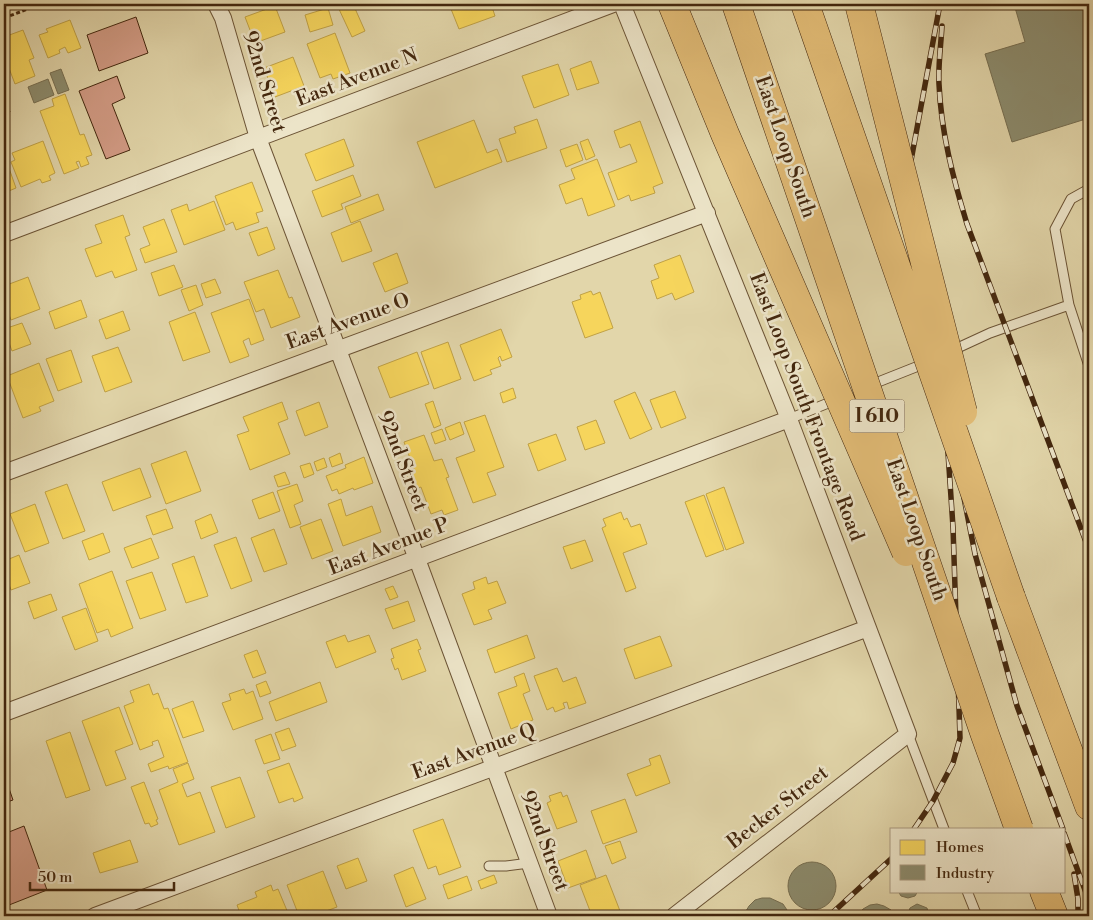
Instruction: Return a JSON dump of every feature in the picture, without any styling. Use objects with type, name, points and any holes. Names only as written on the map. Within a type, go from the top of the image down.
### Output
[{"type":"highway","points":[[672,4],[725,134],[985,735]]},
{"type":"highway","name":"East Loop South","points":[[736,4],[985,735],[1019,828]]},
{"type":"highway","points":[[804,4],[1011,597],[1089,806]]},
{"type":"highway","points":[[859,4],[1011,597]]},
{"type":"highway","points":[[1044,892],[1054,916]]},
{"type":"street","name":"East Avenue N","points":[[4,234],[613,4]]},
{"type":"street","name":"East Loop South Frontage Road","points":[[622,4],[789,418],[908,734]]},
{"type":"street","name":"92nd Street","points":[[220,9],[258,138],[549,916]]},
{"type":"street","name":"East Avenue O","points":[[4,473],[707,212]]},
{"type":"street","name":"East Avenue P","points":[[4,713],[417,560],[789,418]]},
{"type":"street","name":"East Avenue Q","points":[[95,916],[868,628]]},
{"type":"street","name":"Becker Street","points":[[674,916],[908,734]]},
{"type":"lane","points":[[1089,188],[1071,199],[1055,229],[1069,304],[1089,366]]},
{"type":"lane","points":[[862,389],[939,357],[990,333],[1069,304]]},
{"type":"lane","points":[[789,418],[844,396]]},
{"type":"lane","name":"East Loop South Frontage Road","points":[[908,734],[944,828]]},
{"type":"lane","points":[[489,866],[529,863]]},
{"type":"lane","points":[[967,892],[977,916]]},
{"type":"path","points":[[4,18],[41,4]]},
{"type":"building: Homes","points":[[344,4],[353,4],[365,31],[352,37],[338,7]]},
{"type":"building: Homes","points":[[449,4],[491,4],[495,16],[459,29]]},
{"type":"building: Homes","points":[[275,6],[285,32],[255,43],[245,17]]},
{"type":"building: Homes","points":[[328,8],[333,25],[310,32],[305,15]]},
{"type":"building: Homes","points":[[70,20],[81,48],[68,53],[65,47],[59,50],[60,53],[48,58],[39,35],[48,32],[46,29]]},
{"type":"building: Homes","points":[[23,30],[34,58],[29,60],[35,76],[15,84],[4,55],[4,37]]},
{"type":"building: Homes","points":[[335,33],[350,73],[333,79],[331,74],[320,78],[307,44]]},
{"type":"building: Homes","points":[[293,57],[304,86],[275,97],[264,68]]},
{"type":"building: Homes","points":[[591,61],[599,83],[577,90],[570,69]]},
{"type":"building: Homes","points":[[558,64],[569,95],[534,108],[522,76]]},
{"type":"building: Homes","points":[[65,94],[80,135],[84,134],[92,155],[86,157],[89,164],[81,167],[79,161],[76,162],[79,168],[64,174],[40,111],[54,106],[52,99]]},
{"type":"building: Homes","points":[[537,119],[547,148],[507,162],[499,139],[516,133],[514,127]]},
{"type":"building: Homes","points":[[474,120],[487,153],[497,149],[502,162],[435,188],[417,142]]},
{"type":"building: Homes","points":[[640,121],[663,183],[653,187],[655,193],[631,201],[629,195],[618,200],[608,173],[637,162],[630,144],[620,148],[614,131]]},
{"type":"building: Homes","points":[[344,139],[354,166],[316,181],[305,154]]},
{"type":"building: Homes","points":[[588,139],[595,156],[586,160],[580,142]]},
{"type":"building: Homes","points":[[43,141],[55,173],[49,176],[51,180],[42,183],[40,179],[21,187],[11,162],[15,160],[12,153]]},
{"type":"building: Homes","points":[[577,144],[583,160],[566,167],[560,150]]},
{"type":"building: Homes","points":[[4,154],[16,188],[4,193]]},
{"type":"building: Homes","points":[[597,159],[615,206],[588,216],[582,198],[566,204],[559,185],[575,179],[571,169]]},
{"type":"building: Homes","points":[[353,175],[361,196],[341,204],[343,209],[322,217],[312,191]]},
{"type":"building: Homes","points":[[252,182],[263,211],[256,213],[259,222],[236,230],[233,222],[226,225],[215,196]]},
{"type":"building: Homes","points":[[378,194],[384,210],[351,223],[345,207]]},
{"type":"building: Homes","points":[[214,201],[225,230],[184,245],[171,210],[187,204],[189,211]]},
{"type":"building: Homes","points":[[123,215],[130,235],[125,237],[137,270],[115,278],[112,271],[96,277],[85,249],[102,243],[95,225]]},
{"type":"building: Homes","points":[[164,219],[177,252],[145,263],[140,249],[150,245],[143,227]]},
{"type":"building: Homes","points":[[360,221],[372,251],[342,262],[331,233]]},
{"type":"building: Homes","points":[[267,227],[275,249],[258,256],[249,233]]},
{"type":"building: Homes","points":[[397,253],[408,283],[385,292],[373,263]]},
{"type":"building: Homes","points":[[680,255],[694,292],[675,300],[672,293],[657,299],[651,281],[659,278],[654,265]]},
{"type":"building: Homes","points":[[174,265],[183,287],[159,296],[151,273]]},
{"type":"building: Homes","points":[[278,270],[289,298],[292,297],[300,317],[271,328],[264,309],[256,312],[244,282]]},
{"type":"building: Homes","points":[[28,277],[40,309],[11,320],[4,301],[4,286]]},
{"type":"building: Homes","points":[[215,279],[221,293],[206,298],[201,284]]},
{"type":"building: Homes","points":[[196,285],[203,305],[189,311],[181,290]]},
{"type":"building: Homes","points":[[591,291],[593,295],[600,292],[613,328],[585,338],[572,302],[581,299],[580,295]]},
{"type":"building: Homes","points":[[249,299],[264,340],[251,345],[249,338],[243,341],[249,356],[230,363],[211,313]]},
{"type":"building: Homes","points":[[81,300],[87,317],[55,329],[49,312]]},
{"type":"building: Homes","points":[[123,311],[130,330],[106,339],[99,320]]},
{"type":"building: Homes","points":[[195,312],[210,352],[183,361],[169,322]]},
{"type":"building: Homes","points":[[22,323],[31,344],[12,351],[4,329]]},
{"type":"building: Homes","points":[[501,329],[512,357],[502,361],[500,356],[498,358],[501,366],[490,370],[492,374],[474,381],[460,345]]},
{"type":"building: Homes","points":[[448,342],[461,379],[434,389],[421,352]]},
{"type":"building: Homes","points":[[118,347],[132,382],[105,392],[92,356]]},
{"type":"building: Homes","points":[[71,350],[82,382],[58,391],[46,359]]},
{"type":"building: Homes","points":[[417,352],[429,384],[390,398],[378,367]]},
{"type":"building: Homes","points":[[39,363],[54,401],[39,407],[41,411],[23,418],[7,376]]},
{"type":"building: Homes","points":[[513,388],[516,398],[503,403],[500,393]]},
{"type":"building: Homes","points":[[675,391],[686,418],[661,428],[650,400]]},
{"type":"building: Homes","points":[[635,392],[652,429],[630,439],[614,401]]},
{"type":"building: Homes","points":[[433,401],[441,425],[434,428],[425,404]]},
{"type":"building: Homes","points":[[282,402],[288,419],[278,423],[290,454],[250,470],[237,435],[249,431],[243,417]]},
{"type":"building: Homes","points":[[319,402],[328,427],[305,436],[296,411]]},
{"type":"building: Homes","points":[[485,415],[504,467],[487,473],[496,495],[473,503],[456,458],[475,451],[464,422]]},
{"type":"building: Homes","points":[[596,420],[605,443],[585,450],[577,427]]},
{"type":"building: Homes","points":[[460,422],[464,434],[450,440],[445,428]]},
{"type":"building: Homes","points":[[442,429],[446,440],[435,444],[431,433]]},
{"type":"building: Homes","points":[[556,434],[566,460],[538,471],[528,444]]},
{"type":"building: Homes","points":[[424,435],[434,461],[442,459],[449,477],[446,478],[458,510],[444,515],[442,510],[431,514],[421,487],[413,490],[406,472],[414,469],[404,442]]},
{"type":"building: Homes","points":[[186,451],[201,491],[166,504],[151,464]]},
{"type":"building: Homes","points":[[340,453],[343,463],[332,467],[329,458]]},
{"type":"building: Homes","points":[[364,457],[373,483],[339,494],[337,489],[332,491],[326,476],[346,468],[345,465]]},
{"type":"building: Homes","points":[[324,458],[327,467],[317,471],[314,462]]},
{"type":"building: Homes","points":[[310,463],[314,474],[304,478],[300,466]]},
{"type":"building: Homes","points":[[140,468],[151,497],[113,511],[102,482]]},
{"type":"building: Homes","points":[[285,472],[290,484],[278,487],[274,476]]},
{"type":"building: Homes","points":[[67,484],[85,531],[63,539],[45,492]]},
{"type":"building: Homes","points":[[297,484],[303,501],[294,505],[301,524],[290,528],[277,491]]},
{"type":"building: Homes","points":[[724,487],[744,543],[726,550],[706,494]]},
{"type":"building: Homes","points":[[273,492],[280,511],[259,519],[252,500]]},
{"type":"building: Homes","points":[[704,495],[724,550],[706,557],[685,502]]},
{"type":"building: Homes","points":[[341,499],[346,516],[372,506],[381,532],[343,546],[328,504]]},
{"type":"building: Homes","points":[[35,504],[49,543],[25,552],[10,514]]},
{"type":"building: Homes","points":[[166,509],[173,528],[153,535],[146,516]]},
{"type":"building: Homes","points":[[621,512],[624,520],[627,518],[631,527],[640,524],[647,544],[623,553],[636,588],[626,592],[602,528],[606,526],[603,519]]},
{"type":"building: Homes","points":[[211,514],[218,532],[201,539],[195,521]]},
{"type":"building: Homes","points":[[321,519],[333,551],[312,559],[300,527]]},
{"type":"building: Homes","points":[[274,529],[287,564],[264,572],[251,538]]},
{"type":"building: Homes","points":[[103,533],[110,552],[89,560],[82,541]]},
{"type":"building: Homes","points":[[236,537],[252,581],[231,589],[214,545]]},
{"type":"building: Homes","points":[[151,538],[159,558],[132,568],[124,548]]},
{"type":"building: Homes","points":[[585,540],[593,561],[571,569],[563,547]]},
{"type":"building: Homes","points":[[19,555],[30,583],[11,590],[4,571],[4,561]]},
{"type":"building: Homes","points":[[194,556],[208,596],[186,603],[172,564]]},
{"type":"building: Homes","points":[[112,571],[133,628],[111,637],[108,629],[97,633],[79,584]]},
{"type":"building: Homes","points":[[152,572],[166,610],[140,619],[126,581]]},
{"type":"building: Homes","points":[[486,577],[488,584],[497,581],[506,603],[488,610],[492,619],[474,625],[462,594],[475,589],[473,582]]},
{"type":"building: Homes","points":[[393,586],[398,597],[390,600],[385,589]]},
{"type":"building: Homes","points":[[51,594],[57,610],[34,619],[28,602]]},
{"type":"building: Homes","points":[[408,601],[415,621],[393,629],[385,609]]},
{"type":"building: Homes","points":[[86,608],[98,641],[75,650],[62,617]]},
{"type":"building: Homes","points":[[345,635],[348,642],[369,635],[376,652],[336,668],[326,642]]},
{"type":"building: Homes","points":[[527,635],[535,658],[495,673],[487,650]]},
{"type":"building: Homes","points":[[660,636],[672,666],[635,679],[624,649]]},
{"type":"building: Homes","points":[[417,639],[421,649],[418,650],[426,671],[402,680],[398,668],[395,670],[391,659],[394,658],[391,649]]},
{"type":"building: Homes","points":[[257,650],[266,673],[253,678],[244,655]]},
{"type":"building: Homes","points":[[557,668],[563,682],[576,677],[586,703],[569,709],[567,702],[563,703],[565,708],[555,712],[553,707],[547,710],[534,676]]},
{"type":"building: Homes","points":[[524,673],[530,691],[523,694],[533,720],[511,729],[498,693],[517,686],[514,677]]},
{"type":"building: Homes","points":[[266,681],[271,693],[260,697],[256,685]]},
{"type":"building: Homes","points":[[320,682],[327,702],[276,721],[269,702]]},
{"type":"building: Homes","points":[[149,684],[153,695],[158,693],[164,709],[168,708],[188,762],[169,769],[168,766],[151,772],[148,764],[164,757],[158,740],[152,742],[153,745],[140,750],[124,706],[134,702],[130,691]]},
{"type":"building: Homes","points":[[244,689],[246,694],[253,691],[263,719],[233,730],[222,703],[231,700],[229,694]]},
{"type":"building: Homes","points":[[193,701],[204,731],[183,738],[172,709]]},
{"type":"building: Homes","points":[[119,707],[133,744],[115,751],[126,779],[106,786],[82,721]]},
{"type":"building: Homes","points":[[289,728],[296,746],[282,751],[275,733]]},
{"type":"building: Homes","points":[[70,732],[90,790],[66,798],[46,741]]},
{"type":"building: Homes","points":[[271,734],[280,759],[264,764],[255,740]]},
{"type":"building: Homes","points":[[660,755],[670,783],[636,796],[627,774],[651,765],[649,759]]},
{"type":"building: Homes","points":[[188,763],[194,779],[182,784],[187,797],[200,792],[215,832],[179,845],[159,790],[178,782],[173,769]]},
{"type":"building: Homes","points":[[289,763],[303,798],[294,802],[293,798],[279,803],[267,771]]},
{"type":"building: Homes","points":[[240,777],[255,817],[226,828],[211,787]]},
{"type":"building: Homes","points":[[144,782],[158,819],[156,820],[158,824],[151,827],[149,823],[145,824],[131,787]]},
{"type":"building: Homes","points":[[561,792],[563,797],[567,795],[577,822],[557,829],[547,803],[551,801],[549,796]]},
{"type":"building: Homes","points":[[625,799],[637,832],[603,844],[591,811]]},
{"type":"building: Homes","points":[[443,819],[461,867],[439,875],[436,866],[428,869],[413,830]]},
{"type":"building: Homes","points":[[130,840],[138,862],[100,873],[93,853]]},
{"type":"building: Homes","points":[[620,841],[626,858],[612,864],[605,846]]},
{"type":"building: Homes","points":[[586,850],[596,878],[568,888],[558,861]]},
{"type":"building: Homes","points":[[358,858],[367,881],[346,889],[337,866]]},
{"type":"building: Homes","points":[[413,867],[426,899],[406,907],[394,875]]},
{"type":"building: Homes","points":[[323,871],[337,907],[313,916],[299,916],[287,885]]},
{"type":"building: Homes","points":[[494,875],[497,883],[481,889],[478,881]]},
{"type":"building: Homes","points":[[606,875],[620,911],[608,915],[607,911],[592,916],[580,885]]},
{"type":"building: Homes","points":[[467,876],[472,890],[448,899],[443,885]]},
{"type":"building: Homes","points":[[271,885],[273,891],[278,889],[288,913],[285,914],[286,916],[241,916],[237,905],[257,897],[255,892]]},
{"type":"building: Industry","points":[[1014,4],[1083,4],[1089,22],[1089,118],[1012,142],[985,54],[1025,42]]},
{"type":"building: Industry","points":[[61,69],[69,90],[58,94],[50,73]]},
{"type":"building: Industry","points":[[48,79],[54,95],[34,103],[28,87]]},
{"type":"building: Industry","points":[[807,862],[817,862],[829,869],[836,881],[836,891],[829,903],[817,910],[807,910],[799,906],[792,899],[788,891],[788,881],[792,873],[799,866]]},
{"type":"building: Industry","points":[[899,892],[917,892],[915,896],[908,898],[901,896]]},
{"type":"building: Industry","points":[[770,898],[783,904],[791,916],[743,916],[755,900]]},
{"type":"building: Industry","points":[[877,904],[891,910],[896,916],[857,916],[863,909]]},
{"type":"building: Industry","points":[[917,904],[927,908],[929,916],[907,916],[910,908]]},
{"type":"building: Other","points":[[136,17],[148,53],[99,71],[87,35]]},
{"type":"building: Other","points":[[117,76],[125,98],[112,104],[130,150],[106,159],[79,91]]},
{"type":"building: Other","points":[[4,97],[10,112],[4,114]]},
{"type":"building: Other","points":[[4,774],[13,800],[4,803]]},
{"type":"building: Other","points":[[24,826],[47,890],[4,907],[4,834]]},
{"type":"railway","points":[[940,4],[910,166],[909,224],[915,273],[943,391],[975,554],[1017,706],[1063,828]]},
{"type":"railway","points":[[942,26],[939,69],[940,102],[948,155],[957,189],[967,224],[1089,550]]},
{"type":"railway","points":[[915,828],[933,801],[953,763],[960,738],[953,527],[947,438]]},
{"type":"railway","points":[[1066,838],[1089,901]]},
{"type":"railway","points":[[829,916],[890,860]]},
{"type":"railway","points":[[1074,874],[1078,899],[1078,916]]}]
